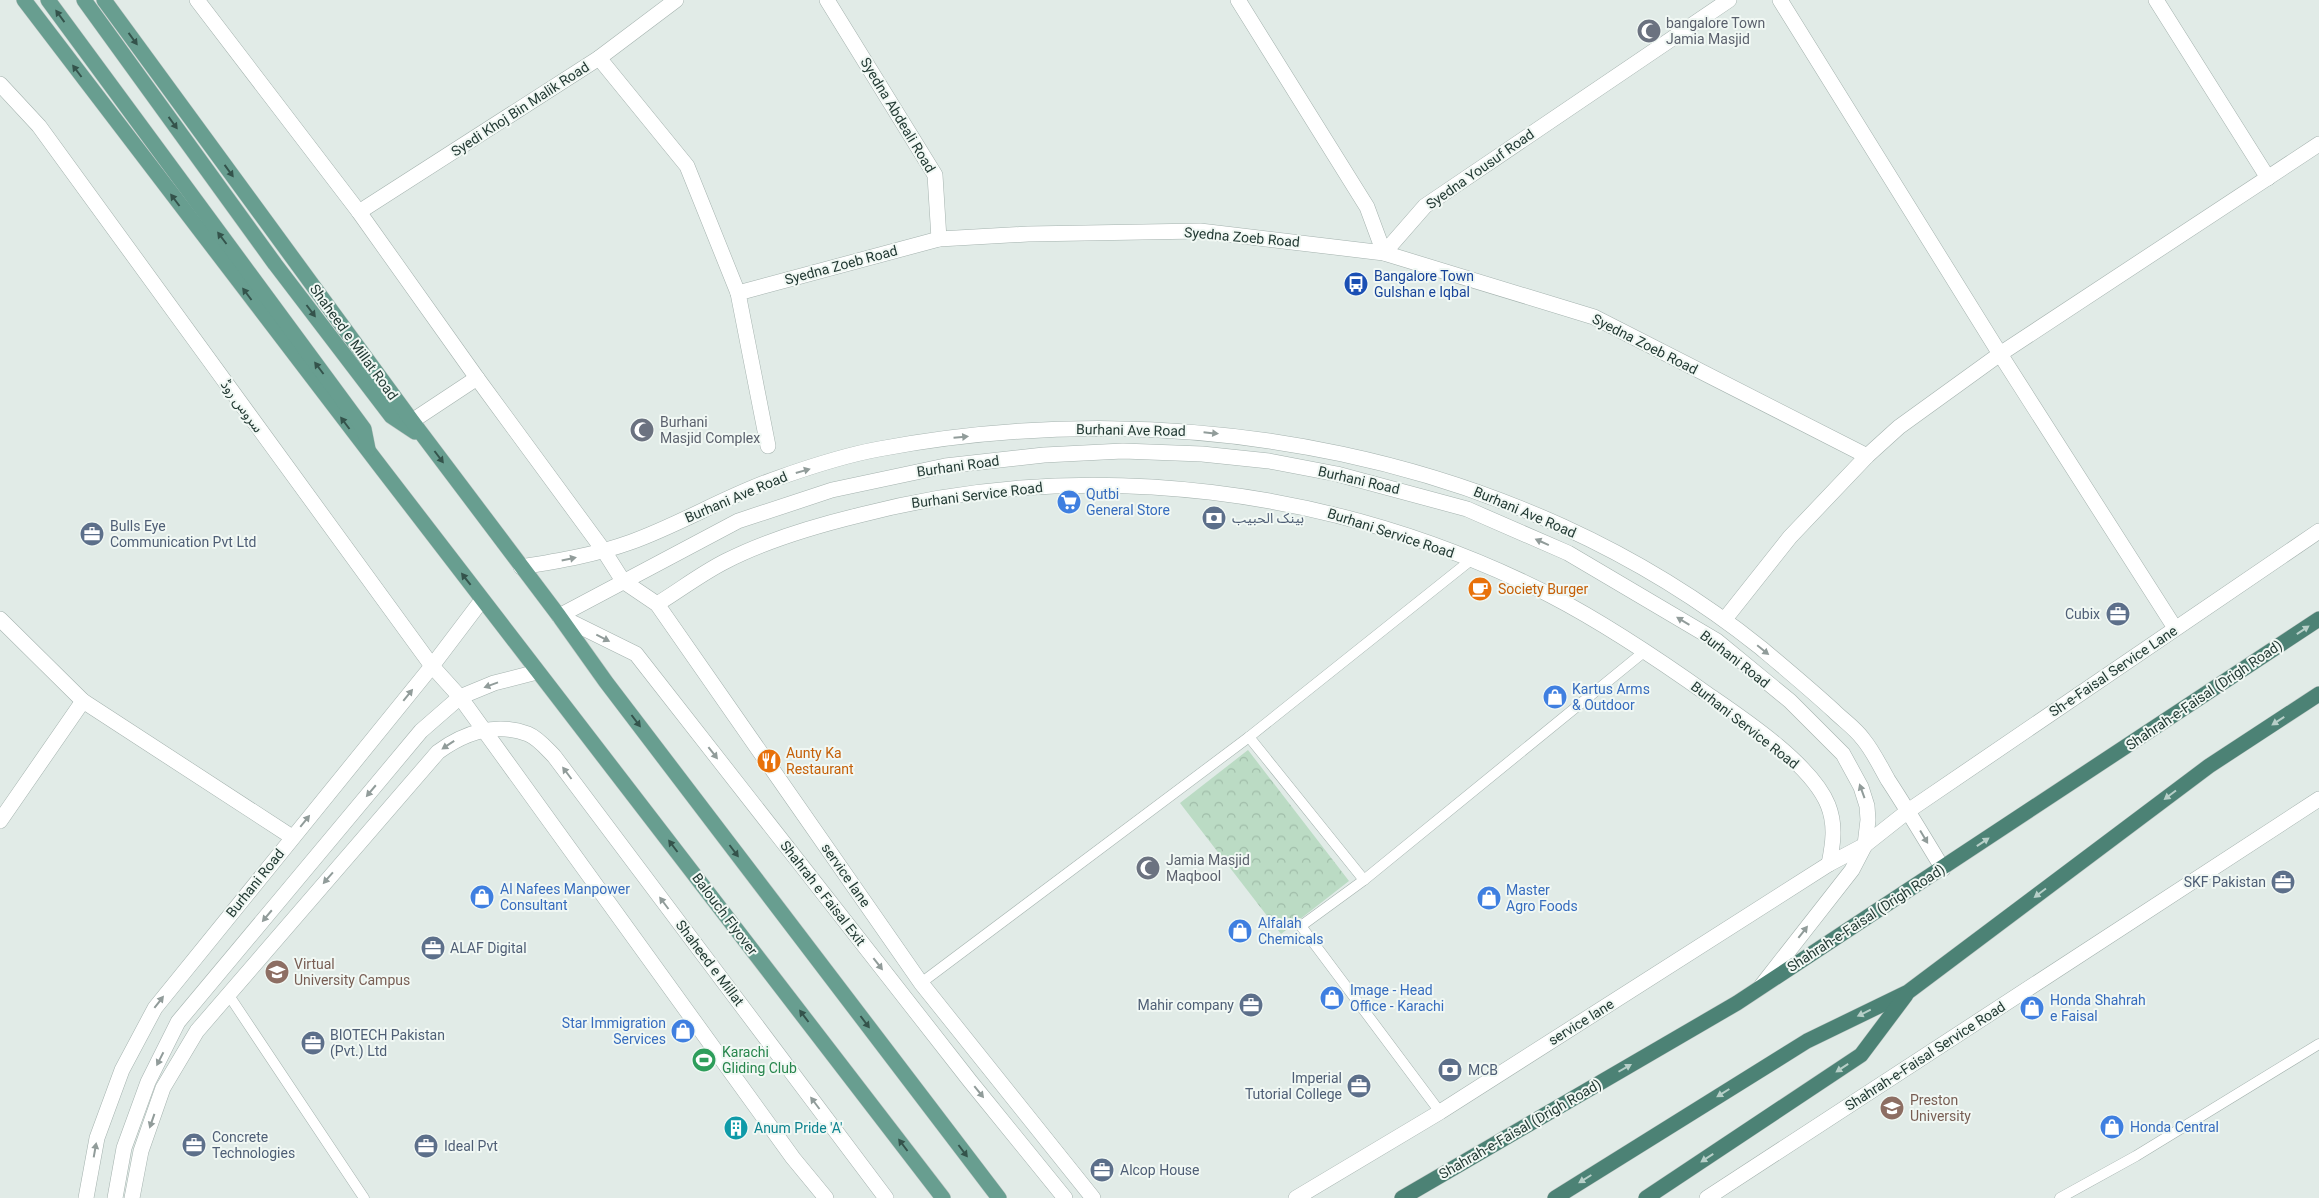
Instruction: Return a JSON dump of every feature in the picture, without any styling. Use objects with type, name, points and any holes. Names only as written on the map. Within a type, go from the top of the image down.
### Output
[{"type":"highway","name":"Shahrah-e-Faisal (Drigh Road)","points":[[1402,1198],[1737,1003],[1943,869],[2319,619]]},
{"type":"highway","points":[[1555,1198],[1806,1041],[1908,992],[2209,766],[2319,694]]},
{"type":"highway","points":[[1646,1198],[1860,1055],[1908,992]]},
{"type":"main road","points":[[24,0],[482,600]]},
{"type":"main road","points":[[48,0],[364,429],[369,454]]},
{"type":"main road","points":[[84,0],[275,264],[391,416],[423,436]]},
{"type":"main road","name":"Shaheed e Millat Road","points":[[104,0],[423,436],[559,616],[606,682],[999,1198]]},
{"type":"main road","name":"Balouch Flyover","points":[[482,600],[537,672],[566,706],[943,1198]]},
{"type":"street","name":"service lane","points":[[197,0],[359,212],[477,378],[604,551],[623,582],[657,604],[921,983],[1094,1198]]},
{"type":"street","points":[[599,58],[676,0]]},
{"type":"street","name":"Syedna Abdeali Road","points":[[827,0],[935,175],[939,239]]},
{"type":"street","points":[[1238,0],[1367,207],[1384,253]]},
{"type":"street","name":"Syedna Yousuf Road","points":[[1384,253],[1425,206],[1729,0]]},
{"type":"street","points":[[1780,0],[2000,354],[2176,628]]},
{"type":"street","points":[[2156,0],[2268,178]]},
{"type":"street","name":"Syedi Khoj Bin Malik Road","points":[[359,212],[599,58],[687,166],[738,293]]},
{"type":"street","name":"سروس روڈ","points":[[2,94],[39,126],[432,666],[460,697],[482,730]]},
{"type":"street","points":[[1725,619],[1790,537],[1867,456],[1899,426],[2000,354],[2319,144]]},
{"type":"street","name":"Syedna Zoeb Road","points":[[738,293],[939,239],[1028,234],[1200,230],[1384,253],[1594,317],[1867,456]]},
{"type":"street","points":[[738,293],[768,446]]},
{"type":"street","points":[[412,421],[477,378]]},
{"type":"street","name":"Burhani Ave Road","points":[[521,566],[604,551],[636,540],[777,478],[873,450],[942,439],[1040,430],[1120,427],[1207,432],[1272,441],[1341,454],[1473,489],[1583,536],[1659,577],[1725,619]]},
{"type":"street","name":"Burhani Road","points":[[559,616],[738,521],[774,507],[860,483],[944,466],[1044,456],[1123,451],[1211,455],[1269,461],[1337,474],[1467,509],[1568,553],[1717,641],[1790,701],[1843,754],[1861,787],[1867,806],[1868,820],[1864,845],[1852,870],[1762,985]]},
{"type":"street","name":"Burhani Service Road","points":[[657,604],[725,561],[772,542],[830,522],[888,507],[947,496],[1044,486],[1121,486],[1203,490],[1265,499],[1331,513],[1399,534],[1471,560],[1548,594],[1645,651],[1747,723],[1791,758],[1811,779],[1821,791],[1829,807],[1833,825],[1834,842],[1829,864]]},
{"type":"street","name":"Sh-e-Faisal Service Lane","points":[[1864,845],[1908,811],[2319,531]]},
{"type":"street","name":"Burhani Road","points":[[86,1198],[97,1138],[122,1070],[154,1008],[432,666],[482,600]]},
{"type":"street","name":"Shahrah e Faisal Exit","points":[[559,616],[636,654],[1058,1196]]},
{"type":"street","points":[[0,619],[82,701],[292,837]]},
{"type":"street","name":"Burhani Road","points":[[1725,619],[1801,681],[1862,737],[1943,869]]},
{"type":"street","points":[[115,1198],[124,1148],[148,1082],[178,1022],[421,731],[460,697],[494,683],[537,672]]},
{"type":"street","points":[[0,822],[82,701]]},
{"type":"street","points":[[132,1198],[141,1151],[163,1088],[197,1031],[438,752],[461,737],[482,730],[793,1158],[826,1198]]},
{"type":"street","name":"Shaheed e Millat","points":[[482,730],[505,730],[528,734],[554,756],[886,1198]]},
{"type":"street","name":"Shahrah-e-Faisal Service Road","points":[[1707,1198],[2319,799]]},
{"type":"street","name":"service lane","points":[[1296,1198],[1440,1112],[1829,864],[1864,845]]},
{"type":"lane","points":[[921,983],[1248,737],[1471,560]]},
{"type":"lane","points":[[1440,1112],[1301,926],[1364,880],[1645,651]]},
{"type":"lane","points":[[1248,737],[1364,880]]},
{"type":"lane","points":[[228,994],[364,1198]]},
{"type":"lane","points":[[2060,1198],[2136,1156],[2319,1044]]},
{"type":"green space","points":[[1248,750],[1349,881],[1281,934],[1180,803]]},
{"type":"place","name":"bangalore Town Jamia Masjid","points":[[1649,31]]},
{"type":"place","name":"Bangalore Town Gulshan e Iqbal","points":[[1356,284]]},
{"type":"place","name":"Burhani Masjid Complex","points":[[642,430]]},
{"type":"place","name":"Qutbi General Store","points":[[1069,502]]},
{"type":"place","name":"بينک الحبيب","points":[[1214,518]]},
{"type":"place","name":"Bulls Eye Communication Pvt Ltd","points":[[92,534]]},
{"type":"place","name":"Society Burger","points":[[1480,589]]},
{"type":"place","name":"Cubix","points":[[2118,614]]},
{"type":"place","name":"Kartus Arms & Outdoor","points":[[1555,697]]},
{"type":"place","name":"Aunty Ka Restaurant","points":[[769,761]]},
{"type":"place","name":"Jamia Masjid Maqbool","points":[[1148,868]]},
{"type":"place","name":"SKF Pakistan","points":[[2283,882]]},
{"type":"place","name":"Al Nafees Manpower Consultant","points":[[482,897]]},
{"type":"place","name":"Master Agro Foods","points":[[1489,898]]},
{"type":"place","name":"Alfalah Chemicals","points":[[1240,931]]},
{"type":"place","name":"ALAF Digital","points":[[433,948]]},
{"type":"place","name":"Virtual University Campus","points":[[277,972]]},
{"type":"place","name":"Image - Head Office - Karachi","points":[[1332,998]]},
{"type":"place","name":"Mahir company","points":[[1251,1005]]},
{"type":"place","name":"Honda Shahrah e Faisal","points":[[2032,1008]]},
{"type":"place","name":"Star Immigration Services","points":[[683,1031]]},
{"type":"place","name":"BIOTECH Pakistan (Pvt.) Ltd","points":[[313,1043]]},
{"type":"place","name":"Karachi Gliding Club","points":[[704,1060]]},
{"type":"place","name":"MCB","points":[[1450,1070]]},
{"type":"place","name":"Imperial Tutorial College","points":[[1359,1086]]},
{"type":"place","name":"Preston University","points":[[1892,1108]]},
{"type":"place","name":"Honda Central","points":[[2112,1127]]},
{"type":"place","name":"Anum Pride 'A'","points":[[736,1128]]},
{"type":"place","name":"Concrete Technologies","points":[[194,1145]]},
{"type":"place","name":"Ideal Pvt","points":[[426,1146]]},
{"type":"place","name":"Alcop House","points":[[1102,1170]]}]
